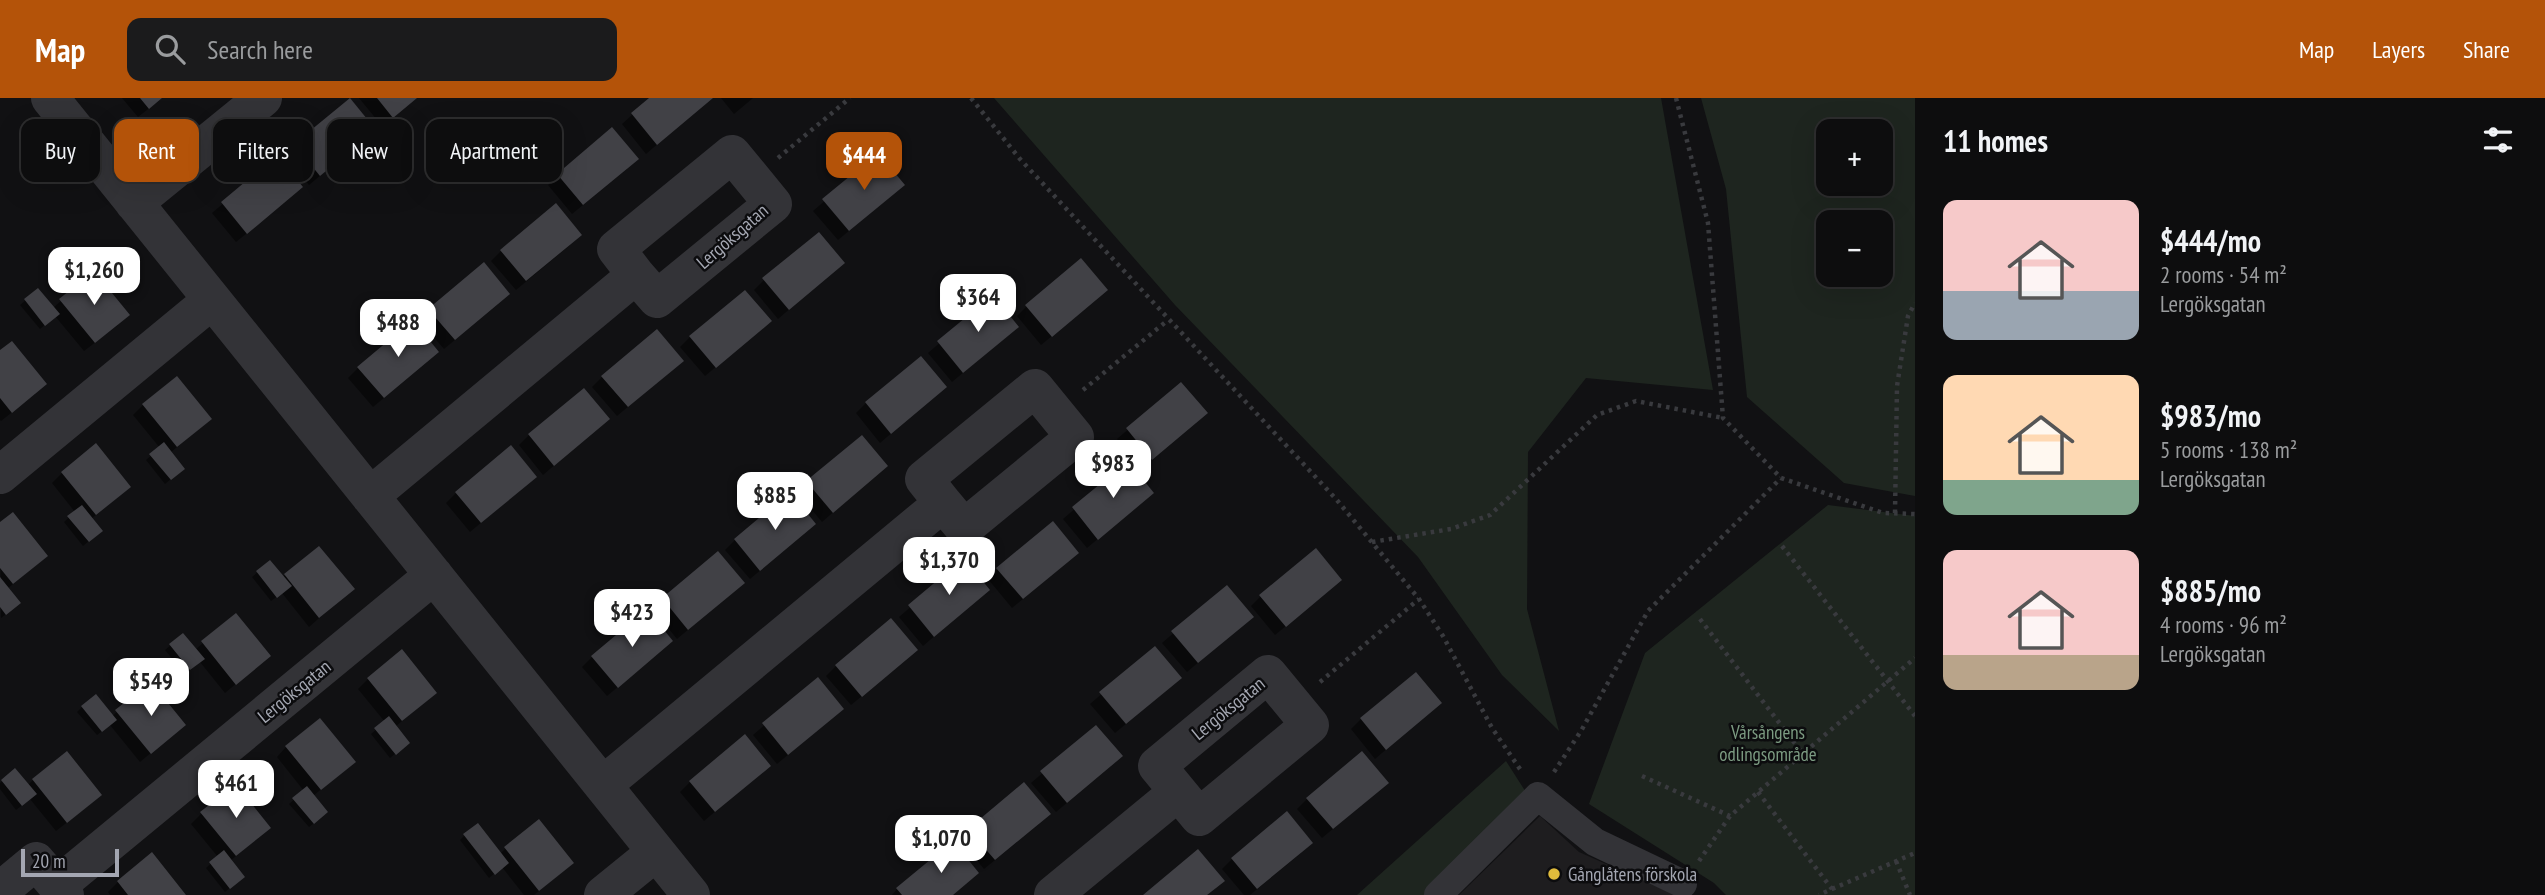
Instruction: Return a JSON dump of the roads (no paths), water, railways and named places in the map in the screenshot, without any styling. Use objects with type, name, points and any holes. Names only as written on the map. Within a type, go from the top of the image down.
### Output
[{"type":"street","points":[[50,98],[691,895]]},
{"type":"street","points":[[135,203],[263,98]]},
{"type":"street","name":"Lergöksgatan","points":[[732,154],[773,204],[657,299],[636,275],[616,249],[732,154]]},
{"type":"street","points":[[370,496],[636,275]]},
{"type":"street","points":[[0,475],[212,300]]},
{"type":"street","points":[[1035,388],[1075,437],[964,528],[943,503],[924,479],[1035,388]]},
{"type":"street","points":[[603,785],[943,503]]},
{"type":"street","name":"Lergöksgatan","points":[[0,891],[36,861],[61,890],[434,575]]},
{"type":"street","name":"Lergöksgatan","points":[[1268,674],[1310,725],[1199,817],[1178,792],[1157,766],[1268,674]]},
{"type":"street","points":[[1053,895],[1178,792]]},
{"type":"street","points":[[1438,895],[1538,796],[1595,842],[1684,884]]},
{"type":"street","points":[[603,895],[656,852]]},
{"type":"place","name":"Gånglåtens förskola","points":[[1554,874]]},
{"type":"park label","name":"Vårsångens odlingsområde","points":[[1768,743]]}]
